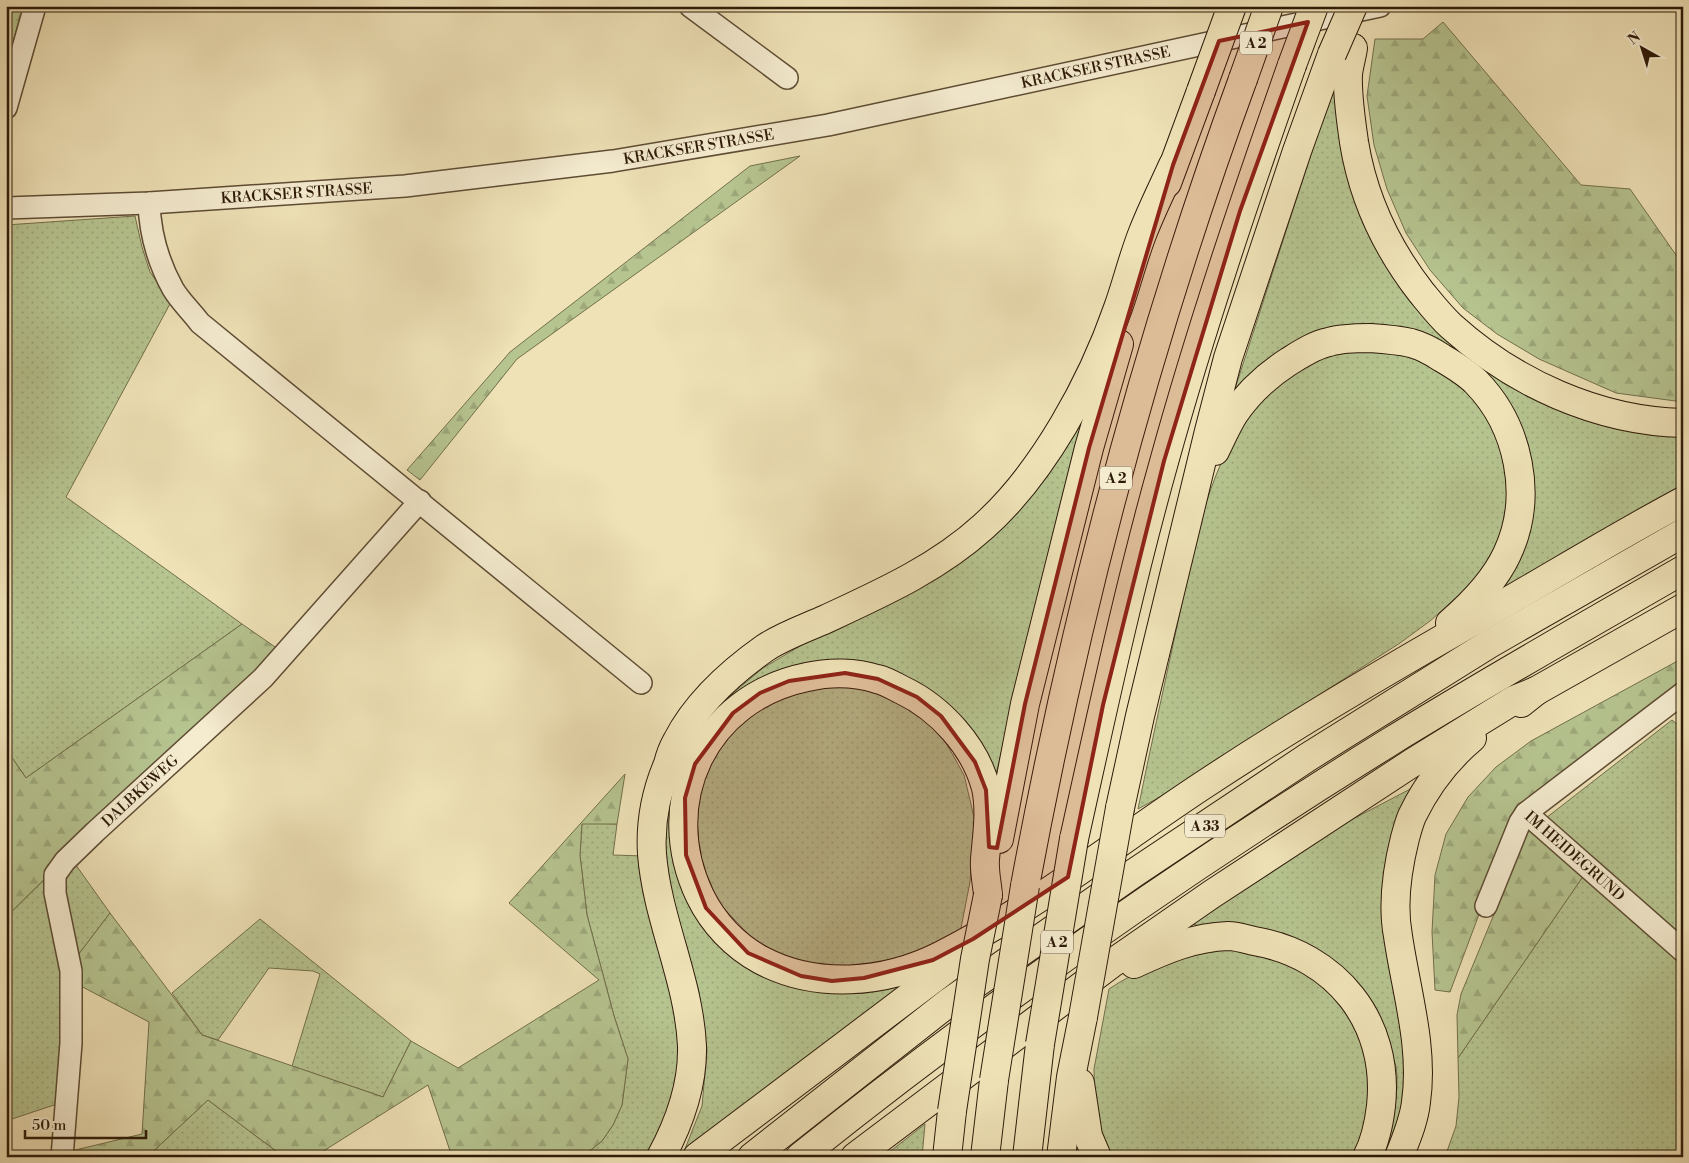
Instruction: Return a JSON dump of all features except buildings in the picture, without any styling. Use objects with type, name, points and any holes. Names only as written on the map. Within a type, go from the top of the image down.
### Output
[{"type":"highway","points":[[947,1157],[975,959],[1025,704],[1089,448],[1133,296],[1173,165],[1232,6]]},
{"type":"highway","name":"A 2","points":[[985,1157],[994,1080],[1037,888],[1045,781],[1076,635],[1120,464],[1182,255],[1211,167],[1269,6]]},
{"type":"highway","name":"A 2","points":[[1027,1157],[1036,1033],[1074,840],[1131,588],[1164,461],[1201,335],[1240,212],[1314,6]]},
{"type":"highway","points":[[1353,6],[1343,51],[1348,73],[1351,120],[1358,165],[1378,222],[1393,253],[1432,306],[1450,326],[1478,348],[1546,390],[1613,414],[1660,423],[1683,423]]},
{"type":"highway","points":[[1060,1157],[1076,1047],[1120,808],[1140,716],[1209,430],[1228,358],[1297,151],[1362,6]]},
{"type":"highway","points":[[661,1157],[674,1134],[688,1094],[692,1048],[688,1003],[658,893],[652,853],[652,820],[660,782],[676,741],[702,705],[733,674],[767,647],[887,591],[923,571],[957,549],[985,526],[1011,500],[1049,447],[1083,388],[1118,310],[1142,234],[1173,165]]},
{"type":"highway","points":[[1193,497],[1234,414],[1257,387],[1276,370],[1304,352],[1329,342],[1354,338],[1385,339],[1413,344],[1456,366],[1476,382],[1504,421],[1515,447],[1520,482],[1516,527],[1507,554],[1493,577],[1469,607],[1385,671]]},
{"type":"highway","points":[[697,1157],[1037,888],[1385,671],[1683,501]]},
{"type":"highway","name":"A 33","points":[[752,1157],[948,1003],[1134,873],[1308,756],[1489,644],[1683,533]]},
{"type":"highway","name":"A 33","points":[[800,1157],[942,1046],[1117,921],[1263,822],[1389,742],[1683,570]]},
{"type":"highway","points":[[1036,1033],[1158,931],[1354,801],[1514,700],[1536,691],[1683,608]]},
{"type":"highway","points":[[988,894],[985,862],[988,836],[986,790],[975,762],[961,740],[941,716],[917,697],[878,679],[845,673],[815,675],[789,680],[760,693],[733,713],[713,735],[695,764],[685,798],[682,828],[686,855],[693,881],[706,908],[727,934],[748,953],[772,966],[801,976],[832,981],[898,972],[933,960],[973,939],[1037,888]]},
{"type":"highway","points":[[1399,1157],[1416,1103],[1418,1074],[1413,1021],[1397,934],[1395,900],[1398,870],[1411,818],[1442,770],[1462,747],[1536,691]]},
{"type":"highway","points":[[855,1157],[1036,1033],[1122,969],[1167,948],[1201,939],[1229,936],[1284,947],[1307,959],[1330,975],[1348,992],[1363,1014],[1375,1040],[1382,1067],[1379,1121],[1367,1157]]},
{"type":"highway","points":[[1076,1047],[1088,1136],[1097,1157]]},
{"type":"street","points":[[6,108],[35,6]]},
{"type":"street","points":[[690,6],[787,78]]},
{"type":"street","name":"KRACKSER STRASSE","points":[[6,208],[149,203],[405,186],[613,161],[828,125],[1380,6]]},
{"type":"street","points":[[149,203],[154,245],[174,290],[200,323],[641,683]]},
{"type":"street","name":"DALBKEWEG","points":[[62,1157],[71,1043],[70,970],[55,892],[55,875],[65,861],[95,832],[263,678],[420,502]]},
{"type":"street","name":"IM HEIDEGRUND","points":[[1683,693],[1526,813],[1683,951]]},
{"type":"street","points":[[1486,906],[1520,822],[1526,813]]},
{"type":"highlighted area","points":[[1308,22],[1240,211],[1164,461],[1103,705],[1068,877],[973,939],[933,960],[864,978],[832,981],[801,976],[748,953],[706,908],[686,855],[685,798],[695,764],[733,713],[760,693],[789,681],[845,673],[878,679],[917,697],[941,716],[975,762],[986,790],[989,847],[997,848],[1025,704],[1089,448],[1173,165],[1219,41]]},
{"type":"green space","points":[[6,6],[23,6],[6,67]]},
{"type":"green space","points":[[1443,22],[1581,185],[1630,189],[1683,265],[1683,402],[1616,393],[1539,359],[1497,334],[1463,308],[1430,270],[1406,233],[1387,189],[1374,145],[1367,96],[1375,39],[1423,39]]},
{"type":"green space","points":[[1337,74],[1356,200],[1457,345],[1683,434],[1683,488],[1493,596],[1533,475],[1525,435],[1495,387],[1453,349],[1401,326],[1353,326],[1232,398]]},
{"type":"green space","points":[[800,156],[517,359],[420,480],[407,470],[510,352],[750,166]]},
{"type":"green space","points":[[135,216],[150,272],[171,302],[66,497],[242,624],[26,778],[6,749],[6,225]]},
{"type":"green space","points":[[1370,347],[1412,352],[1451,376],[1483,407],[1502,449],[1508,495],[1499,545],[1476,580],[1430,621],[1400,643],[1138,809],[1197,535],[1217,473],[1230,444],[1247,416],[1268,391],[1282,380],[1310,363],[1336,352]]},
{"type":"green space","points":[[1083,421],[994,782],[942,701],[796,670],[720,704],[763,668],[827,630],[1034,491]]},
{"type":"green space","points":[[242,624],[278,649],[6,917],[6,749],[26,778]]},
{"type":"green space","points":[[1683,658],[1683,680],[1518,810],[1450,992],[1435,990],[1432,932],[1435,875],[1446,834],[1468,797],[1496,767],[1531,741]]},
{"type":"green space","points":[[872,684],[930,721],[945,741],[964,775],[975,821],[970,882],[960,933],[901,960],[858,968],[817,966],[777,955],[749,935],[717,901],[702,872],[695,830],[698,788],[713,754],[733,729],[764,704],[798,688]]},
{"type":"green space","points":[[1672,720],[1683,729],[1683,938],[1546,818]]},
{"type":"green space","points":[[679,761],[676,859],[756,969],[915,977],[683,1154],[702,1106],[707,1051],[699,992],[669,890],[660,828]]},
{"type":"green space","points":[[625,774],[617,824],[582,824],[580,855],[587,915],[614,1016],[628,1059],[622,1105],[613,1125],[602,1141],[582,1157],[452,1157],[428,1085],[314,1157],[284,1157],[208,1100],[147,1157],[68,1157],[67,1152],[142,1134],[149,1022],[75,983],[75,959],[110,913],[202,1035],[383,1097],[411,1041],[458,1068],[599,980],[509,903]]},
{"type":"green space","points":[[1416,786],[1403,814],[1403,1033],[1407,1092],[1390,1157],[1381,1157],[1394,1113],[1397,1088],[1396,1067],[1377,1015],[1356,982],[1337,963],[1310,945],[1294,939],[1280,935],[1192,924],[1351,820]]},
{"type":"green space","points":[[582,823],[617,824],[613,855],[643,856],[681,1018],[681,1073],[652,1157],[582,1157],[602,1141],[613,1125],[622,1105],[628,1059],[614,1016],[587,915],[580,855]]},
{"type":"green space","points":[[1532,829],[1584,875],[1458,1058],[1457,1015],[1461,994],[1528,832]]},
{"type":"green space","points":[[73,861],[110,913],[75,959],[60,877]]},
{"type":"green space","points":[[1584,875],[1683,962],[1683,1157],[1445,1157],[1456,1126],[1459,1097],[1458,1058]]},
{"type":"green space","points":[[45,879],[63,961],[60,1103],[6,1121],[6,917]]},
{"type":"green space","points":[[260,919],[411,1041],[383,1097],[292,1066],[320,974],[313,971],[269,968],[218,1040],[202,1035],[172,993]]},
{"type":"green space","points":[[1206,950],[1239,950],[1272,955],[1300,968],[1333,992],[1353,1018],[1369,1052],[1371,1120],[1356,1157],[1112,1157],[1095,1117],[1094,1069],[1109,989],[1162,962],[1185,955]]},
{"type":"green space","points":[[208,1100],[284,1157],[147,1157]]},
{"type":"green space","points":[[925,1124],[922,1157],[883,1157]]}]
